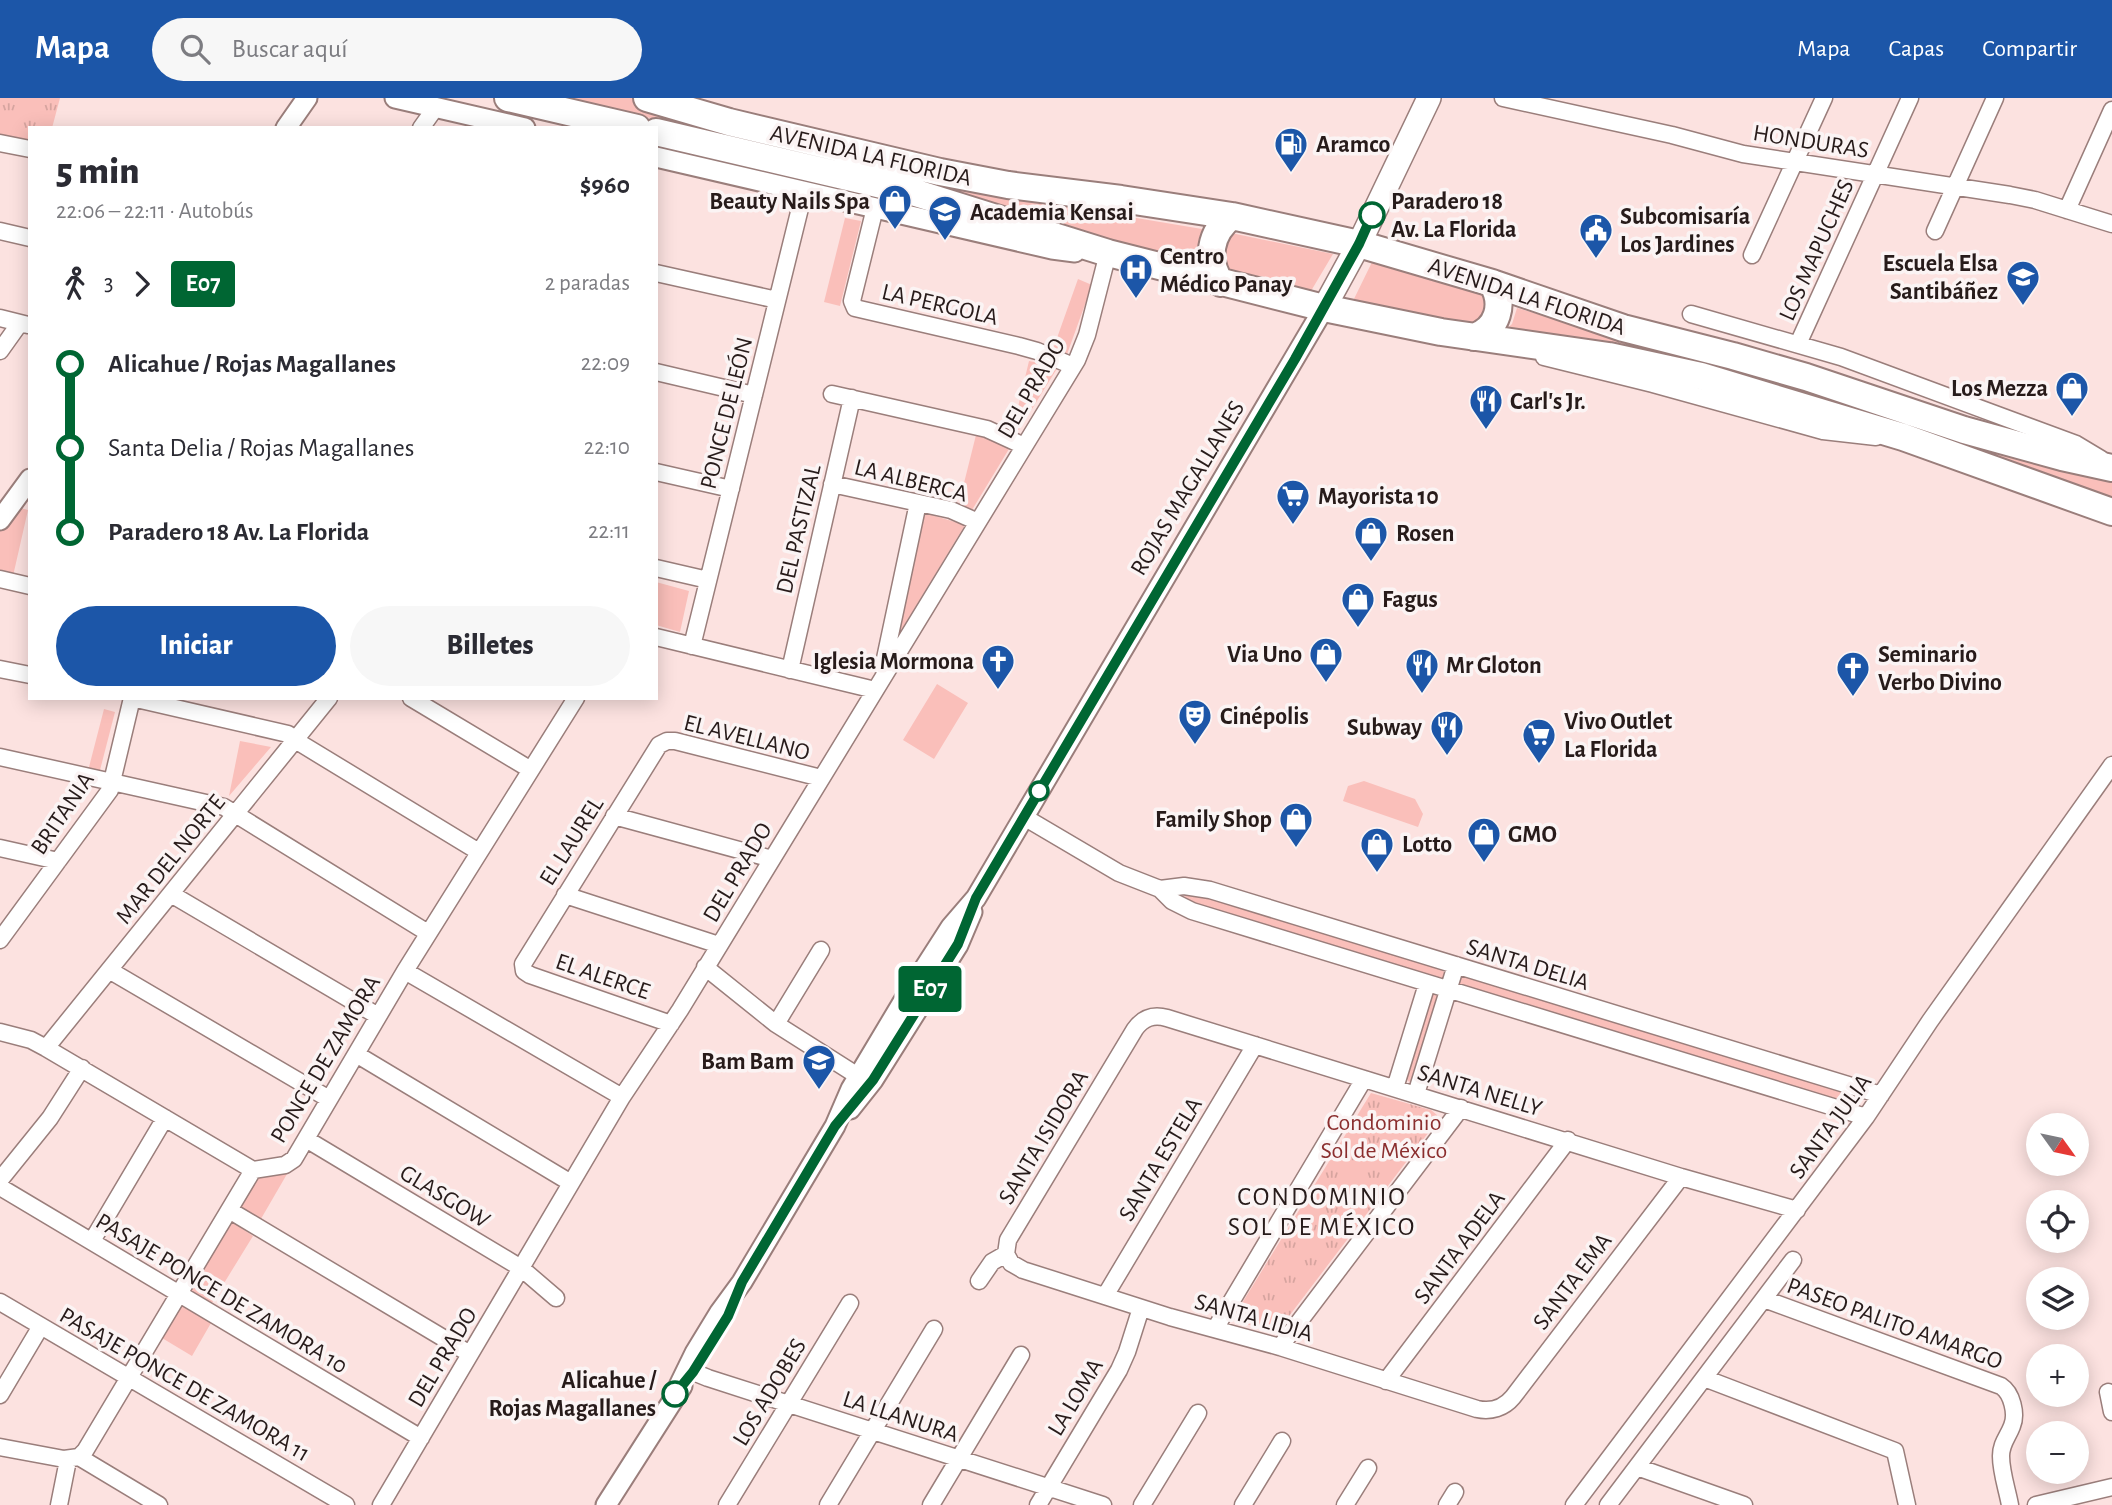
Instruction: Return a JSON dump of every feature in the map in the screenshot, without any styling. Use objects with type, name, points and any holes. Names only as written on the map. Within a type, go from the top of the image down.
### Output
[{"type":"main road","points":[[508,98],[628,126]]},
{"type":"main road","name":"AVENIDA LA FLORIDA","points":[[646,98],[729,122],[940,172],[1008,185],[1232,216],[1359,244],[1492,283],[1592,319],[1806,377],[1964,430],[2062,457],[2112,467]]},
{"type":"main road","name":"ROJAS MAGALLANES","points":[[1324,309],[1359,244],[1429,98]]},
{"type":"main road","name":"AVENIDA LA FLORIDA","points":[[658,132],[916,193],[1108,253],[1324,309],[1474,337],[1589,352],[1673,369],[1903,437],[2112,512]]},
{"type":"main road","points":[[1221,283],[1212,264],[1211,249],[1218,230],[1232,216]]},
{"type":"main road","points":[[1474,337],[1490,327],[1498,315],[1499,301],[1492,283]]},
{"type":"street","points":[[287,126],[307,98]]},
{"type":"street","points":[[395,98],[517,126]]},
{"type":"street","name":"HONDURAS","points":[[1503,98],[1672,135],[1726,150],[2010,195],[2112,224]]},
{"type":"street","points":[[1752,254],[1824,98]]},
{"type":"street","name":"LOS MAPUCHES","points":[[1798,344],[1910,98]]},
{"type":"street","points":[[1935,231],[1995,98]]},
{"type":"street","points":[[422,126],[436,107]]},
{"type":"street","points":[[2067,210],[2112,110]]},
{"type":"street","points":[[0,143],[28,149]]},
{"type":"street","name":"AVENIDA LA FLORIDA","points":[[658,158],[1052,249],[1108,253]]},
{"type":"street","name":"PONCE DE LEÓN","points":[[692,646],[804,192]]},
{"type":"street","name":"LA PERGOLA","points":[[875,208],[852,301],[855,308],[1019,346],[1073,366]]},
{"type":"street","points":[[0,231],[28,238]]},
{"type":"street","name":"DEL PRADO","points":[[381,1505],[622,1097],[671,1024],[1073,366],[1087,335],[1108,253]]},
{"type":"street","points":[[658,272],[778,300]]},
{"type":"street","name":"ROJAS MAGALLANES","points":[[606,1505],[689,1371],[720,1312],[742,1282],[835,1126],[958,944],[976,898],[1324,309]]},
{"type":"street","name":"AVENIDA LA FLORIDA","points":[[1691,314],[1866,366],[2076,444],[2112,467]]},
{"type":"street","points":[[0,318],[25,324],[0,351]]},
{"type":"street","points":[[658,372],[754,395]]},
{"type":"street","points":[[832,394],[987,429],[1024,446]]},
{"type":"street","name":"DEL PASTIZAL","points":[[790,670],[852,398]]},
{"type":"street","points":[[658,472],[731,489]]},
{"type":"street","name":"LA ALBERCA","points":[[832,484],[958,512],[978,522]]},
{"type":"street","points":[[0,520],[26,491]]},
{"type":"street","points":[[658,638],[790,670],[878,685],[918,503]]},
{"type":"street","points":[[658,568],[709,580]]},
{"type":"street","points":[[0,579],[28,586]]},
{"type":"street","points":[[0,669],[28,675]]},
{"type":"street","name":"BRITANIA","points":[[0,939],[110,790],[132,700]]},
{"type":"street","points":[[141,700],[285,733],[479,852]]},
{"type":"street","name":"MAR DEL NORTE","points":[[46,1048],[327,700]]},
{"type":"street","points":[[414,700],[531,770]]},
{"type":"street","name":"PONCE DE ZAMORA","points":[[253,1170],[290,1162],[306,1139],[428,933],[575,700]]},
{"type":"street","name":"EL AVELLANO","points":[[663,742],[675,741],[821,778]]},
{"type":"street","name":"EL LAUREL","points":[[523,968],[524,960],[655,749],[663,742]]},
{"type":"street","points":[[0,757],[217,805],[428,933]]},
{"type":"street","name":"SANTA JULIA","points":[[1574,1505],[1866,1117],[1938,1010],[2112,765]]},
{"type":"street","points":[[614,816],[772,859]]},
{"type":"street","name":"SANTA DELIA","points":[[1024,817],[1119,873],[1160,889],[1172,901],[1192,911],[1866,1117]]},
{"type":"street","points":[[0,848],[58,861]]},
{"type":"street","name":"SANTA DELIA","points":[[1160,889],[1184,886],[1210,890],[1881,1095]]},
{"type":"street","points":[[171,894],[378,1016]]},
{"type":"street","points":[[565,895],[719,945]]},
{"type":"street","points":[[776,1024],[821,950]]},
{"type":"street","points":[[1416,1094],[1456,965]]},
{"type":"street","points":[[705,967],[776,1024],[864,1080]]},
{"type":"street","name":"EL ALERCE","points":[[523,968],[530,975],[671,1024]]},
{"type":"street","points":[[109,970],[329,1100]]},
{"type":"street","points":[[405,971],[622,1097]]},
{"type":"street","points":[[1395,1088],[1427,984]]},
{"type":"street","name":"SANTA NELLY","points":[[1149,1017],[1167,1018],[1681,1177],[1797,1210]]},
{"type":"street","name":"SANTA ISIDORA","points":[[979,1280],[992,1262],[1006,1254],[1010,1236],[1135,1029],[1149,1017]]},
{"type":"street","points":[[0,1032],[31,1040],[46,1048],[253,1170],[85,1451],[74,1458],[60,1505]]},
{"type":"street","name":"SANTA ESTELA","points":[[1105,1296],[1255,1045]]},
{"type":"street","points":[[356,1054],[571,1183]]},
{"type":"street","points":[[0,1180],[50,1118],[82,1068]]},
{"type":"street","points":[[1214,1329],[1364,1079]]},
{"type":"street","points":[[1280,1347],[1461,1108]]},
{"type":"street","points":[[92,1241],[165,1118]]},
{"type":"street","name":"GLASGOW","points":[[306,1139],[522,1268],[556,1298]]},
{"type":"street","name":"SANTA ADELA","points":[[1386,1381],[1568,1140]]},
{"type":"street","name":"SANTA EMA","points":[[1496,1408],[1509,1402],[1681,1177]]},
{"type":"street","name":"PASAJE PONCE DE ZAMORA 10","points":[[0,1187],[421,1438]]},
{"type":"street","points":[[229,1210],[470,1354]]},
{"type":"street","name":"SANTA LIDIA","points":[[1006,1254],[1012,1263],[1023,1270],[1141,1308],[1280,1347],[1476,1409],[1496,1408]]},
{"type":"street","points":[[1608,1505],[1793,1260]]},
{"type":"street","name":"PASEO PALITO AMARGO","points":[[1764,1299],[2004,1388],[2009,1394],[2014,1416],[2013,1425],[2003,1443],[2001,1457],[2010,1505]]},
{"type":"street","name":"PASAJE PONCE DE ZAMORA 11","points":[[0,1302],[346,1505]]},
{"type":"street","name":"LOS ADOBES","points":[[727,1505],[849,1303]]},
{"type":"street","name":"LA LOMA","points":[[1038,1505],[1124,1360],[1141,1308]]},
{"type":"street","points":[[0,1395],[41,1326]]},
{"type":"street","points":[[828,1505],[934,1329]]},
{"type":"street","points":[[931,1505],[1021,1355]]},
{"type":"street","name":"LA LLANURA","points":[[689,1371],[1103,1505]]},
{"type":"street","points":[[1704,1378],[1895,1451],[1907,1505]]},
{"type":"street","points":[[2108,1392],[2112,1412]]},
{"type":"street","points":[[1142,1505],[1198,1413]]},
{"type":"street","points":[[1243,1505],[1282,1441]]},
{"type":"street","points":[[0,1447],[74,1458],[159,1505]]},
{"type":"street","points":[[1637,1467],[1744,1505]]},
{"type":"street","points":[[1345,1505],[1368,1468]]},
{"type":"street","points":[[2036,1505],[2111,1491]]},
{"type":"green space","points":[[0,98],[60,98],[53,126],[28,126],[28,141],[0,135]]},
{"type":"green space","points":[[542,98],[634,98],[680,113],[1017,198],[1208,230],[1198,250],[1197,271],[810,156],[637,115]]},
{"type":"green space","points":[[845,218],[861,221],[840,306],[824,302]]},
{"type":"green space","points":[[1231,233],[1333,254],[1308,296],[1222,276],[1221,243]]},
{"type":"green space","points":[[1374,258],[1483,291],[1493,304],[1475,329],[1352,303]]},
{"type":"green space","points":[[1078,279],[1092,285],[1066,357],[1052,352]]},
{"type":"green space","points":[[1517,308],[2112,481],[2112,504],[1501,334],[1512,324]]},
{"type":"green space","points":[[1029,361],[1058,367],[1019,430],[1013,428]]},
{"type":"green space","points":[[976,435],[1012,444],[972,510],[958,507]]},
{"type":"green space","points":[[17,507],[28,510],[13,576],[0,573],[0,531]]},
{"type":"green space","points":[[925,513],[965,525],[890,649]]},
{"type":"green space","points":[[658,583],[689,591],[680,632],[658,626]]},
{"type":"green space","points":[[937,684],[968,703],[934,759],[903,740]]},
{"type":"green space","points":[[104,709],[115,712],[99,774],[88,771]]},
{"type":"green space","points":[[240,741],[271,747],[229,796]]},
{"type":"green space","points":[[1364,781],[1415,799],[1423,814],[1418,827],[1343,801],[1348,786]]},
{"type":"green space","points":[[1189,891],[1438,967],[1444,972],[1444,977],[1439,980],[1193,902],[1182,893]]},
{"type":"green space","points":[[1464,975],[1851,1094],[1856,1097],[1855,1101],[1849,1105],[1456,984],[1458,977]]},
{"type":"green space","points":[[1433,994],[1439,996],[1413,1080],[1409,1082],[1406,1077]]},
{"type":"green space","name":"Condominio Sol de México","points":[[1371,1093],[1431,1110],[1438,1120],[1280,1328],[1274,1331],[1241,1323],[1236,1313]]},
{"type":"green space","points":[[281,1171],[287,1174],[258,1224],[236,1208],[255,1178]]},
{"type":"green space","points":[[231,1221],[253,1236],[210,1306],[188,1291]]},
{"type":"green space","points":[[181,1305],[211,1323],[192,1356],[162,1338]]},
{"type":"bus line","name":"E07","points":[[675,1394],[693,1372],[728,1316],[742,1282],[835,1126],[873,1080],[958,944],[976,898],[1324,309],[1372,215]]},
{"type":"place","name":"Aramco","points":[[1291,174]]},
{"type":"place","name":"Paradero 18 Av. La Florida","points":[[1372,215]]},
{"type":"place","name":"Beauty Nails Spa","points":[[895,231]]},
{"type":"place","name":"Academia Kensai","points":[[945,242]]},
{"type":"place","name":"Subcomisaría Los Jardines","points":[[1596,260]]},
{"type":"place","name":"Centro Médico Panay","points":[[1136,300]]},
{"type":"place","name":"Escuela Elsa Santibáñez","points":[[2023,307]]},
{"type":"place","name":"Los Mezza","points":[[2072,418]]},
{"type":"place","name":"Carl's Jr.","points":[[1486,431]]},
{"type":"place","name":"Mayorista 10","points":[[1293,526]]},
{"type":"place","name":"Rosen","points":[[1371,563]]},
{"type":"place","name":"Fagus","points":[[1358,629]]},
{"type":"place","name":"Via Uno","points":[[1326,684]]},
{"type":"place","name":"Iglesia Mormona","points":[[998,691]]},
{"type":"place","name":"Mr Gloton","points":[[1422,695]]},
{"type":"place","name":"Seminario Verbo Divino","points":[[1853,698]]},
{"type":"place","name":"Cinépolis","points":[[1195,746]]},
{"type":"place","name":"Subway","points":[[1447,757]]},
{"type":"place","name":"Vivo Outlet La Florida","points":[[1539,765]]},
{"type":"place","name":"Family Shop","points":[[1296,849]]},
{"type":"place","name":"GMO","points":[[1484,864]]},
{"type":"place","name":"Lotto","points":[[1377,874]]},
{"type":"place","name":"Bam Bam","points":[[819,1091]]},
{"type":"place","name":"Alicahue / Rojas Magallanes","points":[[675,1394]]},
{"type":"district","name":"CONDOMINIO SOL DE MÉXICO","points":[[1322,1211]]}]
